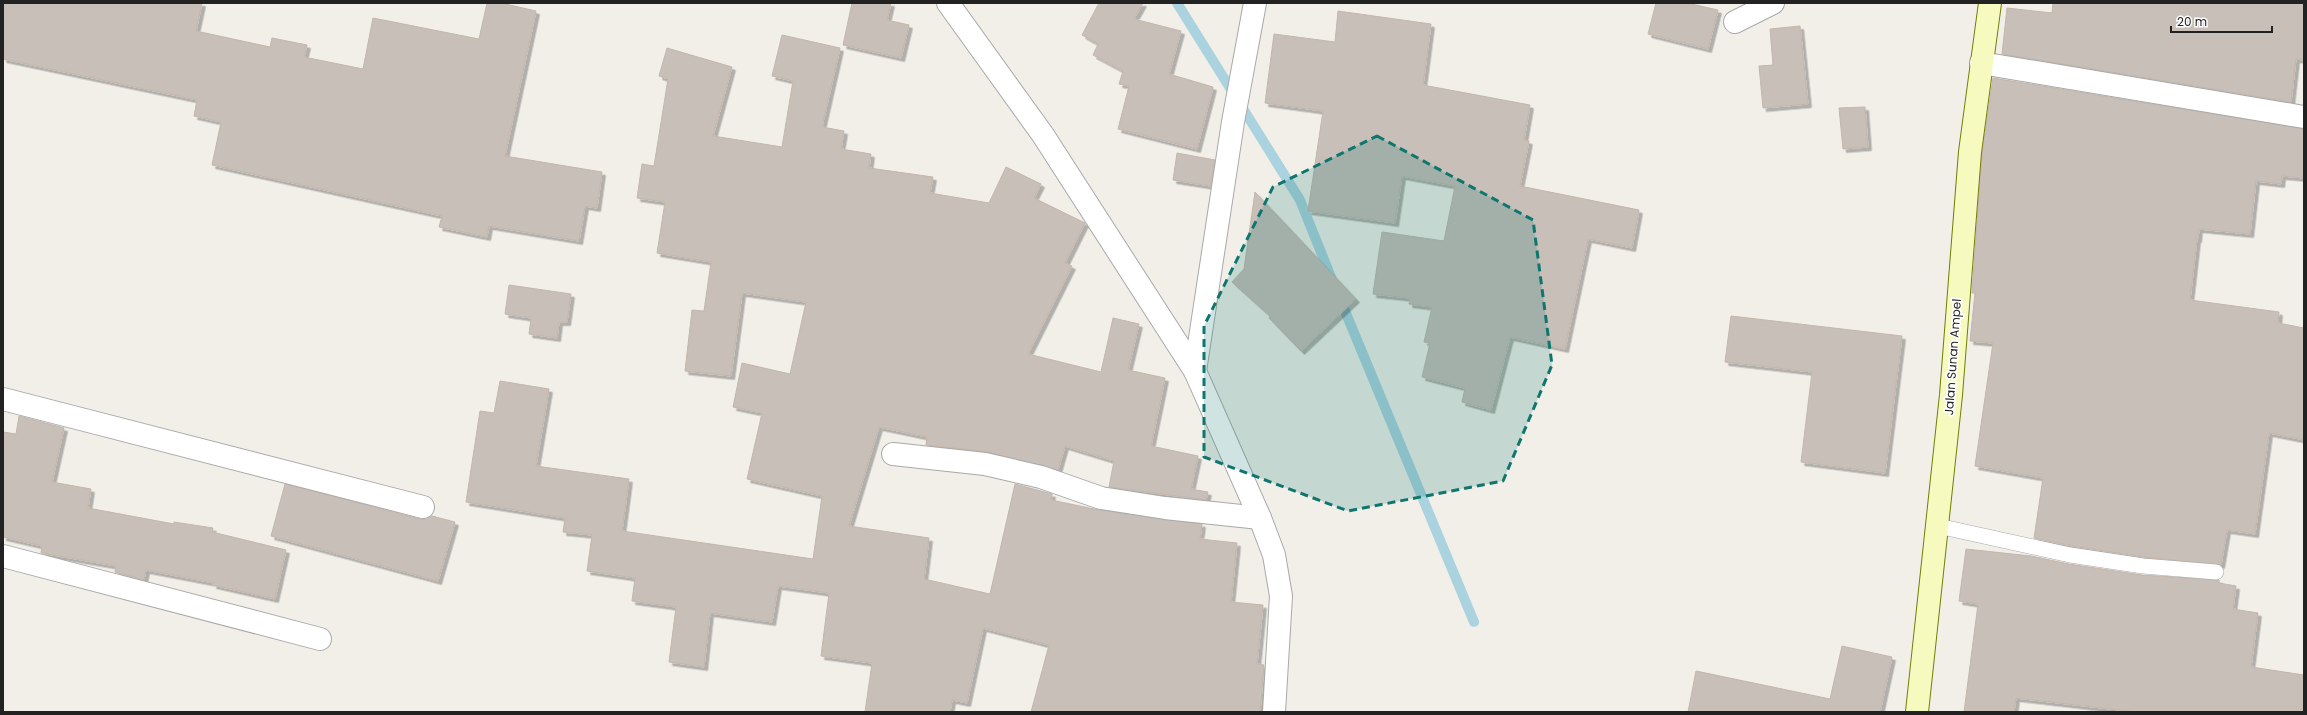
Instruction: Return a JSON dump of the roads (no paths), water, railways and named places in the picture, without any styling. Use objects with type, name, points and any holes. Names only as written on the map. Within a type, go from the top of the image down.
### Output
[{"type":"main road","name":"Jalan Sunan Ampel","points":[[1917,712],[1951,395],[1963,226],[1981,63],[1990,3]]},
{"type":"street","points":[[948,3],[1043,135],[1195,371],[1260,518],[1274,555],[1282,596],[1274,712]]},
{"type":"street","points":[[1195,371],[1233,122],[1255,3]]},
{"type":"street","points":[[1735,22],[1773,3]]},
{"type":"street","points":[[1981,63],[2304,117]]},
{"type":"street","points":[[3,399],[423,507]]},
{"type":"street","points":[[893,454],[985,464],[1041,477],[1101,498],[1165,508],[1260,518]]},
{"type":"street","points":[[3,556],[320,639]]},
{"type":"lane","points":[[1938,526],[2070,555],[2143,566],[2216,572]]},
{"type":"waterway","points":[[1177,3],[1300,200],[1333,282]]},
{"type":"waterway","points":[[1340,299],[1474,622]]}]
